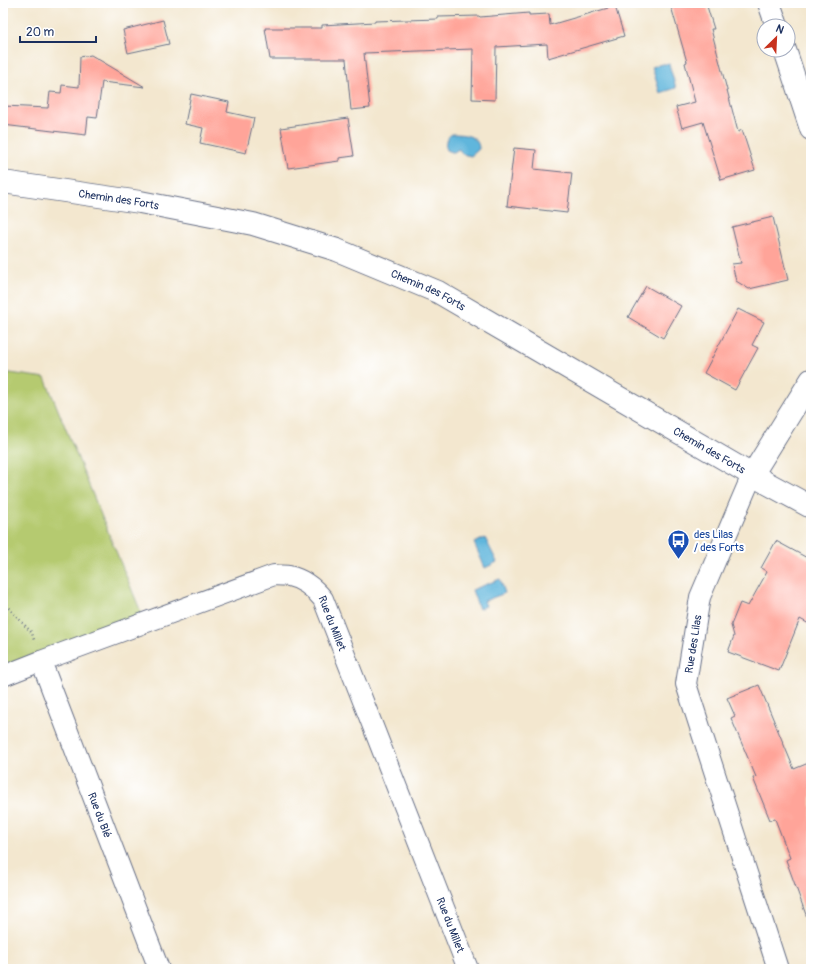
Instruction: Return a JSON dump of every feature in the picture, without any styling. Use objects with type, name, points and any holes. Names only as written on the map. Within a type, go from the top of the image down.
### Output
[{"type":"street","points":[[769,3],[774,18]]},
{"type":"street","points":[[788,58],[811,129]]},
{"type":"street","name":"Chemin des Forts","points":[[3,182],[140,202],[253,224],[337,250],[438,292],[752,475],[811,507]]},
{"type":"street","name":"Rue des Lilas","points":[[778,969],[686,684],[700,597],[752,475],[811,380]]},
{"type":"street","name":"Rue du Millet","points":[[3,676],[274,575],[289,576],[306,583],[315,590],[322,599],[468,969]]},
{"type":"street","name":"Rue du Blé","points":[[41,661],[159,969]]},
{"type":"path","points":[[3,602],[32,634],[41,661]]},
{"type":"green space","points":[[3,372],[45,378],[145,622],[3,677]]},
{"type":"water","points":[[662,64],[669,64],[676,88],[660,93],[652,67]]},
{"type":"water","points":[[452,134],[470,136],[476,141],[479,149],[471,156],[462,154],[459,149],[454,152],[447,150],[446,141]]},
{"type":"water","points":[[485,538],[497,562],[485,568],[474,543]]},
{"type":"water","points":[[500,579],[505,593],[484,601],[486,606],[479,609],[472,590]]},
{"type":"building","points":[[670,3],[706,3],[714,29],[711,29],[738,132],[742,130],[755,170],[721,180],[703,122],[682,128],[676,107],[695,102],[685,63],[687,62]]},
{"type":"building","points":[[615,6],[624,36],[548,58],[547,44],[496,47],[495,100],[472,99],[473,49],[364,53],[370,108],[351,110],[346,59],[270,59],[265,28],[322,28],[322,25],[375,21],[438,19],[438,17],[480,17],[529,13],[529,15],[549,14],[550,25]]},
{"type":"building","points":[[163,20],[169,44],[128,53],[123,30]]},
{"type":"building","points":[[91,55],[145,87],[102,82],[97,118],[88,117],[86,135],[3,125],[3,106],[48,108],[50,92],[61,93],[62,85],[79,87],[80,57]]},
{"type":"building","points":[[191,94],[229,102],[227,112],[254,118],[246,153],[200,143],[203,128],[185,124]]},
{"type":"building","points":[[348,118],[354,156],[339,158],[339,161],[288,168],[281,128]]},
{"type":"building","points":[[514,148],[536,150],[534,169],[572,173],[567,213],[507,206]]},
{"type":"building","points":[[773,217],[788,280],[749,289],[736,281],[732,264],[741,263],[732,227]]},
{"type":"building","points":[[646,286],[681,306],[663,338],[628,317]]},
{"type":"building","points":[[738,309],[764,322],[752,345],[758,348],[735,390],[704,373]]},
{"type":"building","points":[[776,541],[811,560],[811,625],[800,619],[779,671],[728,652],[734,636],[731,625],[740,603],[748,606],[767,572],[761,568]]},
{"type":"building","points":[[759,685],[794,769],[811,762],[811,922],[809,923],[786,860],[790,858],[775,819],[770,820],[753,778],[756,777],[731,718],[735,716],[727,698]]},
{"type":"place","name":"des Lilas / des Forts","points":[[679,560]]}]
